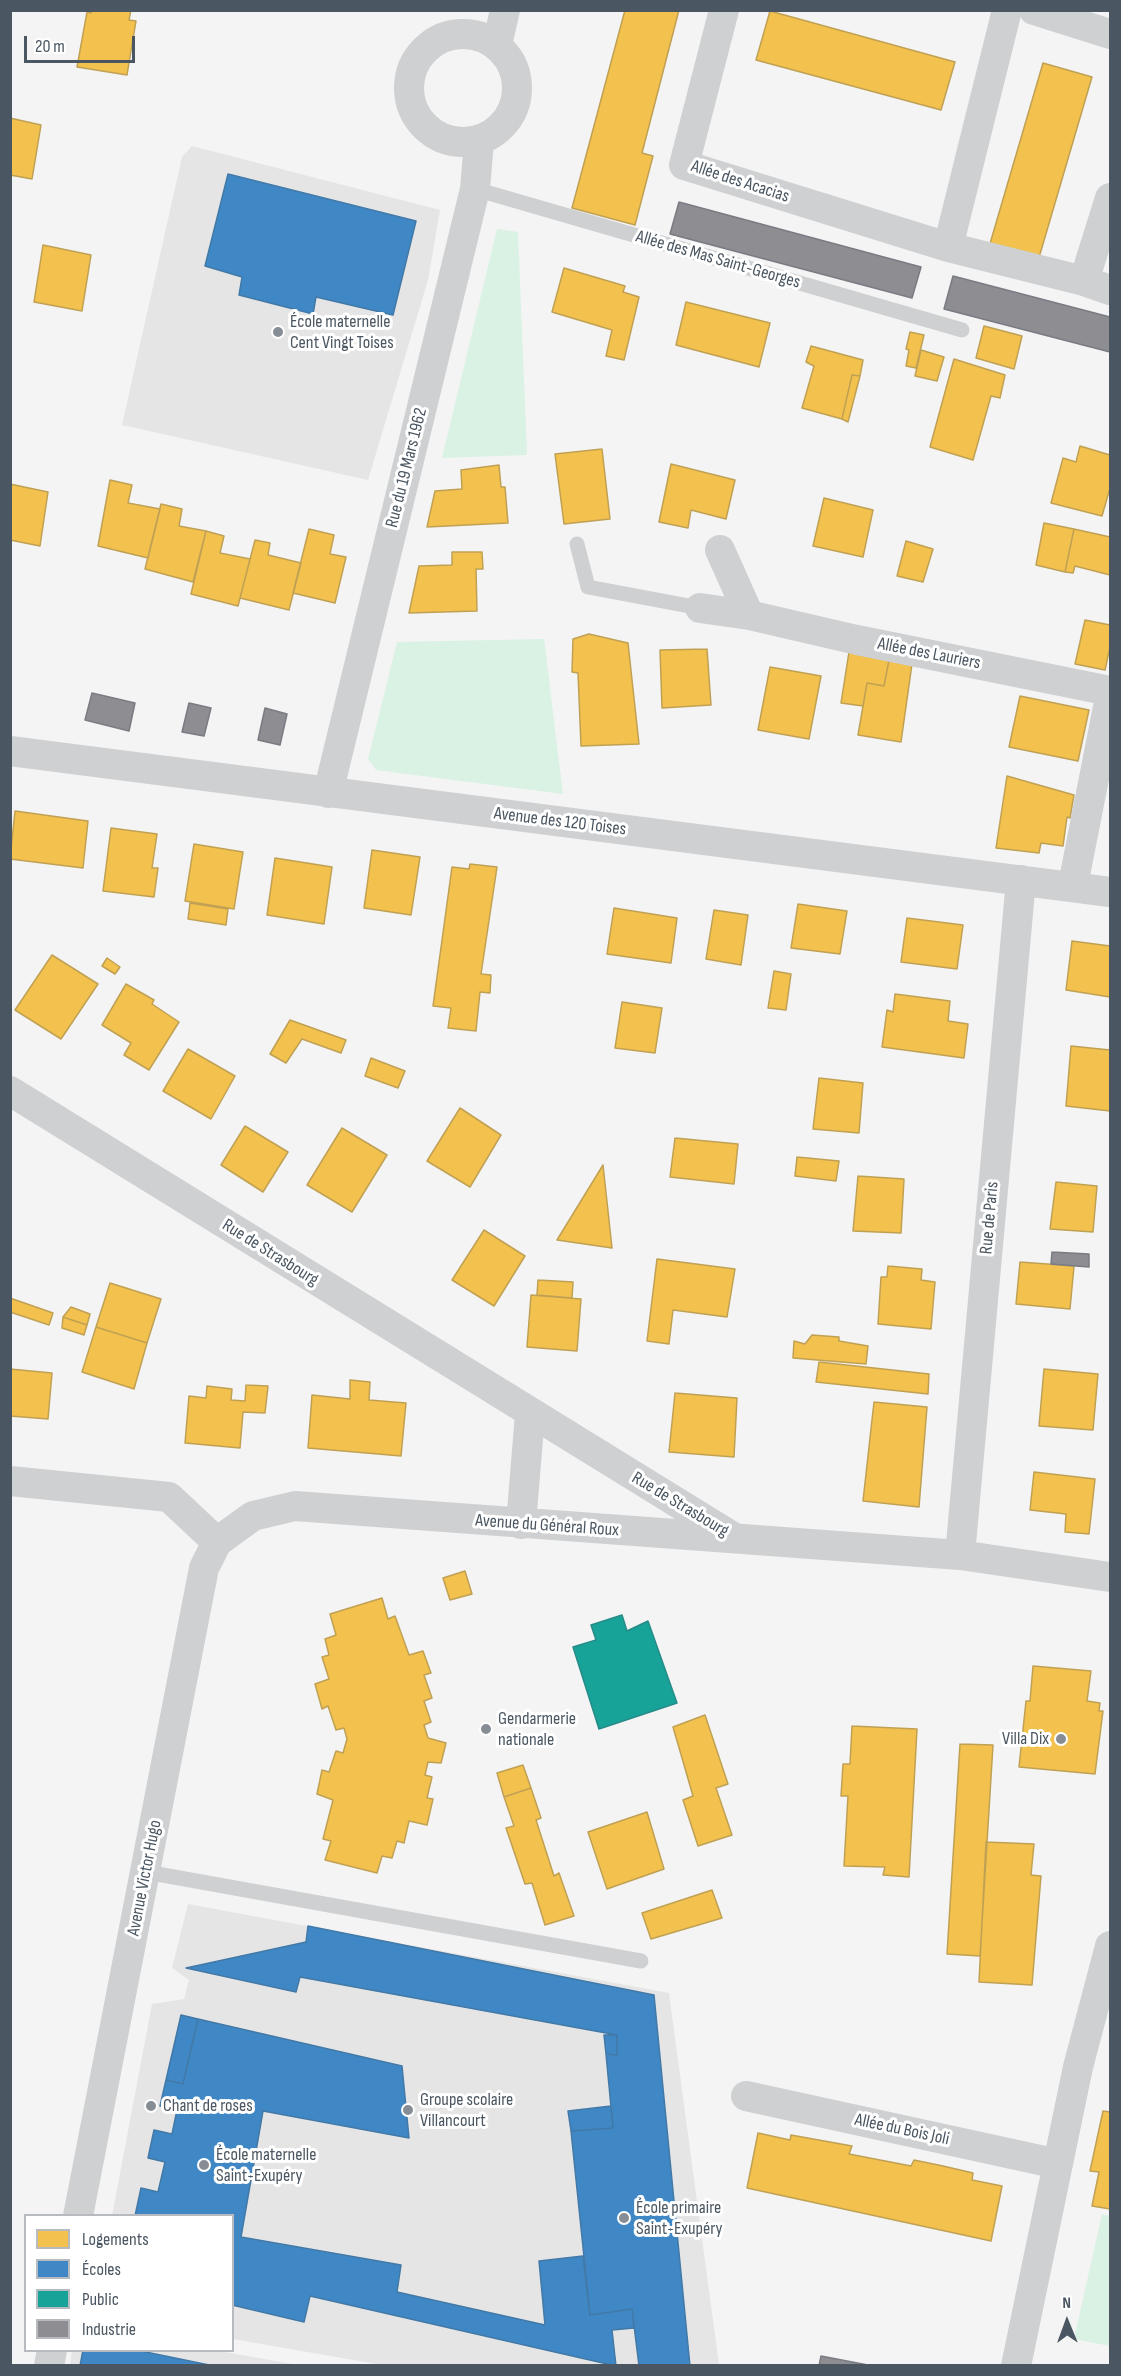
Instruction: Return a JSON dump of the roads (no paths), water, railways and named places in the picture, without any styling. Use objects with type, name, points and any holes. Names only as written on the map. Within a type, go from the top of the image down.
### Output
[{"type":"street","points":[[497,45],[505,10]]},
{"type":"street","name":"Allée des Acacias","points":[[724,10],[684,165],[948,247],[1097,285],[1110,198]]},
{"type":"street","points":[[948,247],[1007,10]]},
{"type":"street","points":[[1034,10],[1069,15],[1110,34]]},
{"type":"street","points":[[467,33],[497,45],[515,69],[517,99],[504,125],[478,141],[449,142],[424,127],[409,102],[410,73],[422,51],[442,37],[467,33]]},
{"type":"street","name":"Rue du 19 Mars 1962","points":[[328,793],[475,189],[478,141]]},
{"type":"street","points":[[720,550],[749,615]]},
{"type":"street","name":"Allée des Lauriers","points":[[700,608],[749,615],[857,640],[1110,691]]},
{"type":"street","points":[[1072,885],[1110,697]]},
{"type":"street","name":"Avenue des 120 Toises","points":[[10,751],[328,793],[1072,885],[1110,892]]},
{"type":"street","name":"Rue de Paris","points":[[960,1555],[1021,880]]},
{"type":"street","name":"Rue de Strasbourg","points":[[10,1091],[530,1414],[738,1540]]},
{"type":"street","points":[[520,1524],[530,1414]]},
{"type":"street","points":[[10,1481],[169,1497],[217,1542]]},
{"type":"street","name":"Avenue du Général Roux","points":[[217,1542],[253,1516],[295,1506],[960,1555],[1110,1577]]},
{"type":"street","name":"Avenue Victor Hugo","points":[[78,2214],[204,1568],[217,1542]]},
{"type":"street","points":[[1016,2366],[1078,2067],[1110,1946]]},
{"type":"street","name":"Allée du Bois Joli","points":[[746,2096],[1058,2164]]},
{"type":"lane","name":"Allée des Mas Saint-Georges","points":[[475,189],[962,330]]},
{"type":"lane","points":[[577,544],[588,587],[700,608]]},
{"type":"lane","points":[[146,1872],[641,1961]]},
{"type":"place","name":"École maternelle Cent Vingt Toises","points":[[278,332]]},
{"type":"place","name":"Gendarmerie nationale","points":[[486,1729]]},
{"type":"place","name":"Villa Dix","points":[[1061,1739]]},
{"type":"place","name":"Chant de roses","points":[[151,2106]]},
{"type":"place","name":"Groupe scolaire Villancourt","points":[[408,2110]]},
{"type":"place","name":"École maternelle Saint-Exupéry","points":[[204,2165]]},
{"type":"place","name":"École primaire Saint-Exupéry","points":[[624,2218]]}]
